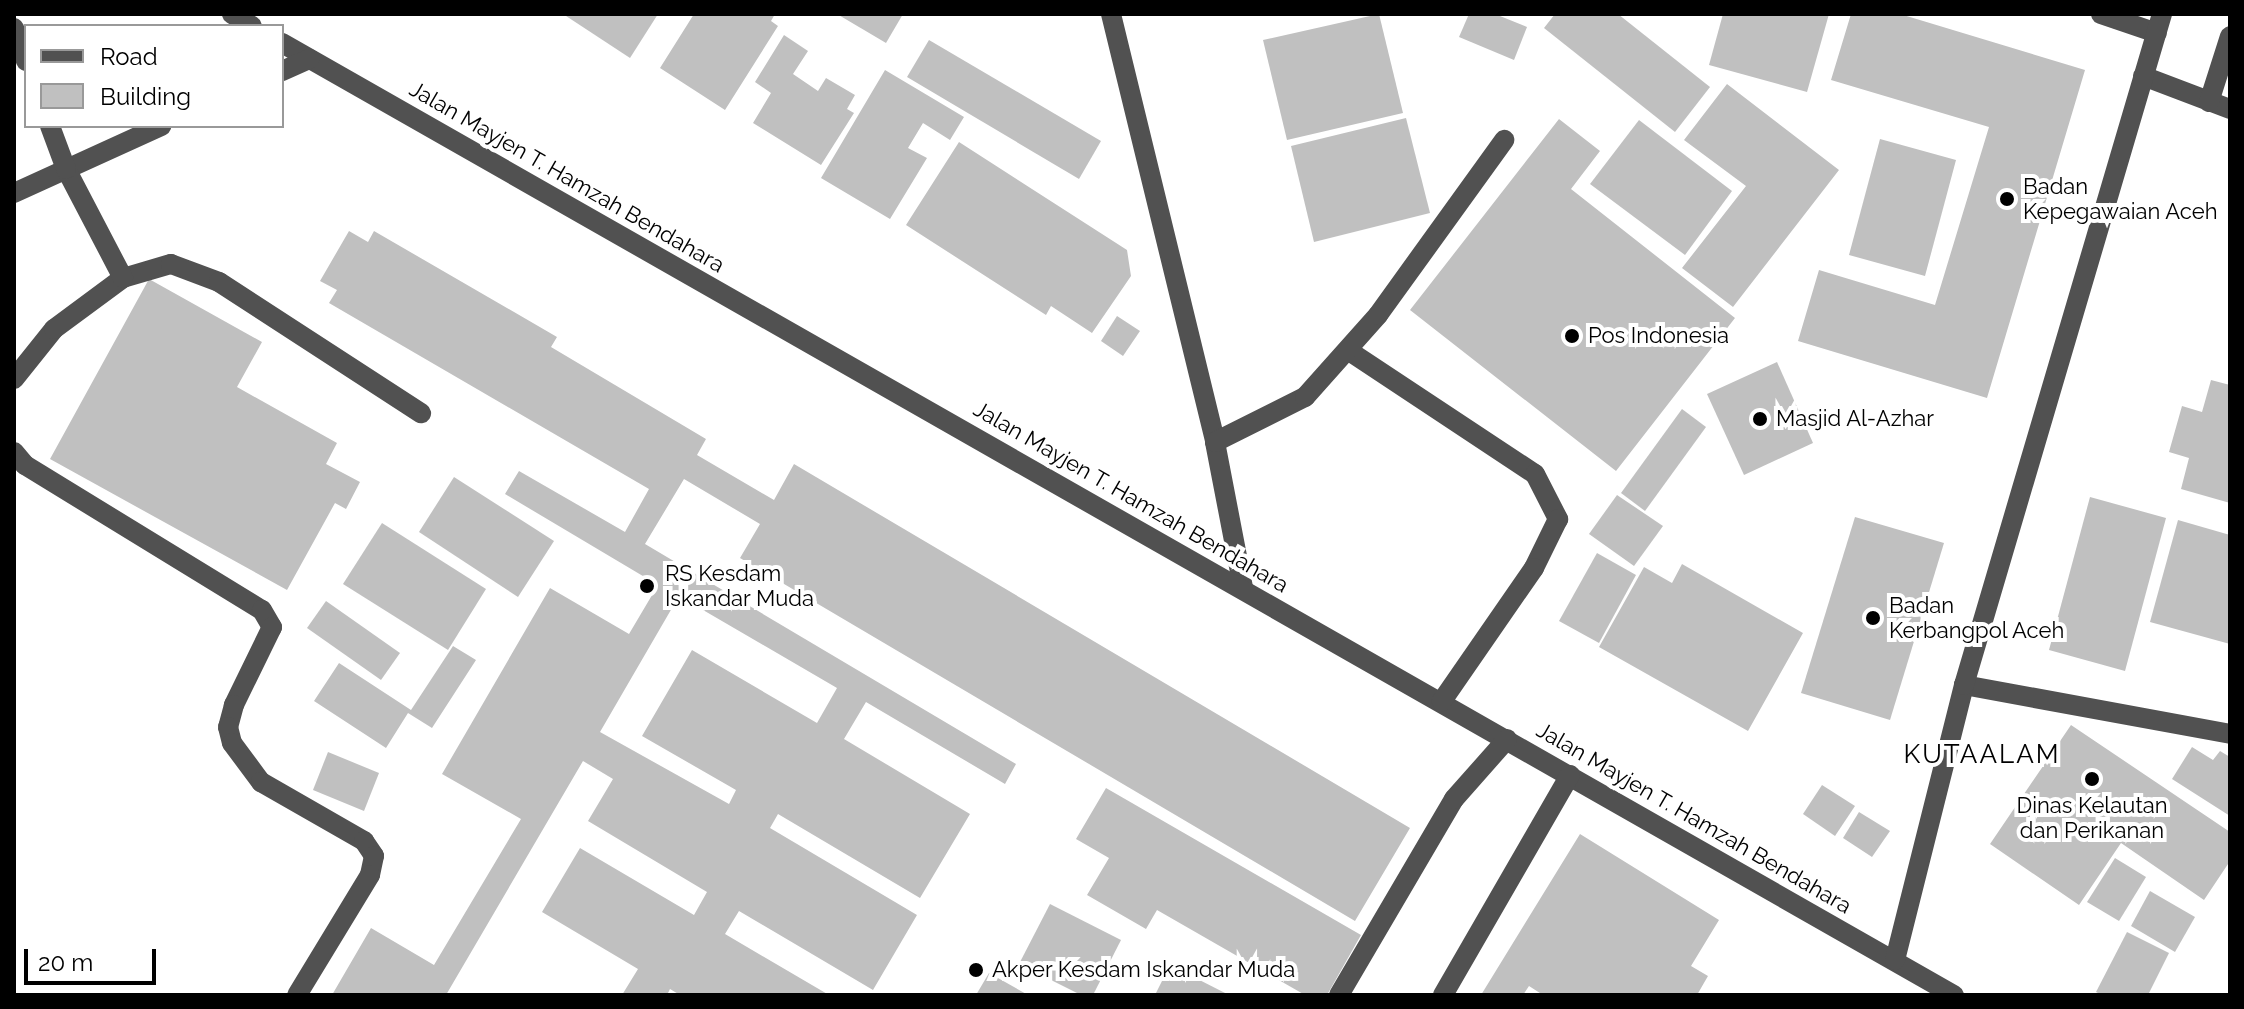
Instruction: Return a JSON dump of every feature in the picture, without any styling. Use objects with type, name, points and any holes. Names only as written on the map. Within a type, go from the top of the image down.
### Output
[{"type":"street","points":[[1111,14],[1215,442],[1243,588]]},
{"type":"street","points":[[1895,960],[1964,685],[2160,23],[2101,14]]},
{"type":"street","points":[[14,28],[24,56]]},
{"type":"street","points":[[2209,102],[2230,36]]},
{"type":"street","name":"Jalan Mayjen T. Hamzah Bendahara","points":[[284,44],[1954,995]]},
{"type":"street","points":[[284,70],[309,59]]},
{"type":"street","points":[[2143,76],[2230,109]]},
{"type":"street","points":[[51,128],[66,169],[123,278]]},
{"type":"street","points":[[14,193],[157,128]]},
{"type":"street","points":[[1215,442],[1305,397],[1349,351],[1504,140]]},
{"type":"street","points":[[14,379],[54,329],[123,278],[171,264],[219,282],[421,413]]},
{"type":"street","points":[[1349,351],[1535,474],[1558,519],[1534,568],[1442,701]]},
{"type":"street","points":[[14,452],[25,465],[262,610],[272,627],[234,705],[228,727],[232,743],[261,782],[364,841],[374,856],[370,875],[297,995]]},
{"type":"street","points":[[1964,685],[2230,734]]},
{"type":"street","points":[[1339,995],[1454,799],[1507,739]]},
{"type":"street","points":[[1443,995],[1570,775]]},
{"type":"building","points":[[563,14],[658,14],[630,58]]},
{"type":"building","points":[[694,14],[775,14],[771,21],[778,26],[725,110],[660,68]]},
{"type":"building","points":[[837,14],[903,14],[886,43]]},
{"type":"building","points":[[1379,14],[1403,113],[1287,140],[1263,40]]},
{"type":"building","points":[[1469,14],[1495,14],[1527,27],[1514,60],[1459,37]]},
{"type":"building","points":[[1555,14],[1618,14],[1710,87],[1675,132],[1544,28]]},
{"type":"building","points":[[1723,14],[1829,14],[1807,92],[1709,65]]},
{"type":"building","name":"Badan Kepegawaian Aceh","points":[[1851,14],[1900,14],[2085,70],[1987,398],[1798,341],[1819,270],[1935,305],[1989,127],[1831,80]]},
{"type":"building","points":[[784,35],[808,51],[793,74],[818,91],[826,78],[855,95],[847,109],[854,113],[821,165],[753,123],[771,93],[755,82]]},
{"type":"building","points":[[929,40],[1101,141],[1079,179],[907,77]]},
{"type":"building","points":[[885,70],[964,117],[950,140],[923,123],[908,148],[927,158],[890,219],[821,178]]},
{"type":"building","points":[[1727,84],[1839,170],[1733,307],[1682,268],[1746,186],[1684,140]]},
{"type":"building","points":[[1406,118],[1430,213],[1314,242],[1291,146]]},
{"type":"building","points":[[1559,119],[1600,151],[1571,189],[1735,318],[1616,471],[1410,310]]},
{"type":"building","points":[[1639,120],[1732,191],[1685,255],[1590,184]]},
{"type":"building","points":[[1880,139],[1956,160],[1925,276],[1849,255]]},
{"type":"building","points":[[959,142],[1127,250],[1131,276],[1092,333],[1051,306],[1046,315],[906,225]]},
{"type":"building","points":[[349,231],[368,242],[374,231],[557,337],[551,347],[706,439],[697,455],[774,500],[794,464],[1410,828],[1355,921],[740,558],[760,524],[684,479],[645,544],[1016,764],[1005,784],[866,702],[844,739],[970,814],[920,898],[778,814],[770,828],[917,915],[873,990],[739,911],[725,934],[829,995],[680,995],[670,989],[667,995],[622,995],[638,969],[542,912],[580,848],[694,915],[707,892],[588,821],[613,779],[583,761],[446,995],[332,995],[371,928],[434,965],[521,819],[442,774],[550,588],[629,634],[658,585],[505,494],[519,471],[625,532],[649,489],[329,303],[337,290],[320,281]],"holes":[[[679,596],[837,688],[817,723],[692,650],[642,736],[736,790],[729,804],[600,732]]]},
{"type":"building","points":[[149,279],[262,342],[237,387],[337,443],[326,464],[360,482],[346,509],[335,503],[287,590],[50,459]]},
{"type":"building","points":[[1117,316],[1140,331],[1123,356],[1101,341]]},
{"type":"building","name":"Masjid Al-Azhar","points":[[1777,362],[1813,443],[1744,475],[1707,394]]},
{"type":"building","points":[[2211,380],[2230,385],[2230,503],[2181,489],[2189,458],[2169,452],[2182,406],[2202,412]]},
{"type":"building","points":[[1682,409],[1706,427],[1645,511],[1621,493]]},
{"type":"building","points":[[454,477],[554,541],[518,597],[419,532]]},
{"type":"building","points":[[1617,495],[1663,526],[1634,566],[1589,534]]},
{"type":"building","points":[[2090,497],[2166,518],[2125,671],[2049,650]]},
{"type":"building","name":"Badan Kerbangpol Aceh","points":[[1855,517],[1944,543],[1890,720],[1801,693]]},
{"type":"building","points":[[2178,520],[2230,535],[2230,644],[2150,622]]},
{"type":"building","points":[[382,523],[486,589],[448,650],[343,584]]},
{"type":"building","points":[[1597,553],[1636,575],[1599,643],[1559,621]]},
{"type":"building","points":[[1682,564],[1803,633],[1748,731],[1599,647],[1644,567],[1672,583]]},
{"type":"building","points":[[326,601],[400,653],[381,680],[307,628]]},
{"type":"building","points":[[453,646],[476,660],[432,728],[408,713],[386,748],[314,701],[339,663],[411,710]]},
{"type":"building","name":"Dinas Kelautan dan Perikanan","points":[[2071,725],[2230,832],[2230,861],[2204,900],[2121,843],[2079,905],[1990,844]]},
{"type":"building","points":[[2192,747],[2213,760],[2220,751],[2230,757],[2230,816],[2172,779]]},
{"type":"building","points":[[328,752],[379,773],[364,811],[313,790]]},
{"type":"building","points":[[1822,785],[1855,806],[1835,836],[1803,814]]},
{"type":"building","points":[[1106,788],[1361,935],[1327,995],[1305,995],[1157,910],[1146,929],[1087,895],[1109,858],[1076,839]]},
{"type":"building","points":[[1859,812],[1890,831],[1872,857],[1843,838]]},
{"type":"building","points":[[1580,834],[1719,920],[1691,966],[1708,976],[1697,995],[1543,995],[1529,986],[1523,995],[1481,995]]},
{"type":"building","points":[[2115,858],[2146,877],[2119,921],[2087,902]]},
{"type":"building","points":[[2150,891],[2195,917],[2175,952],[2131,926]]},
{"type":"building","points":[[1050,904],[1121,940],[1093,995],[1081,995],[1019,964]]},
{"type":"building","points":[[2127,932],[2169,953],[2148,995],[2102,995],[2096,992]]},
{"type":"building","points":[[1170,965],[1229,995],[1155,995]]},
{"type":"building","points":[[989,973],[1028,995],[976,995]]},
{"type":"place","name":"Badan Kepegawaian Aceh","points":[[2007,199]]},
{"type":"place","name":"Pos Indonesia","points":[[1572,336]]},
{"type":"place","name":"Masjid Al-Azhar","points":[[1760,419]]},
{"type":"place","name":"RS Kesdam Iskandar Muda","points":[[647,586]]},
{"type":"place","name":"Badan Kerbangpol Aceh","points":[[1873,618]]},
{"type":"place","name":"Dinas Kelautan dan Perikanan","points":[[2092,779]]},
{"type":"place","name":"Akper Kesdam Iskandar Muda","points":[[976,970]]},
{"type":"district","name":"KUTAALAM","points":[[1982,755]]}]
